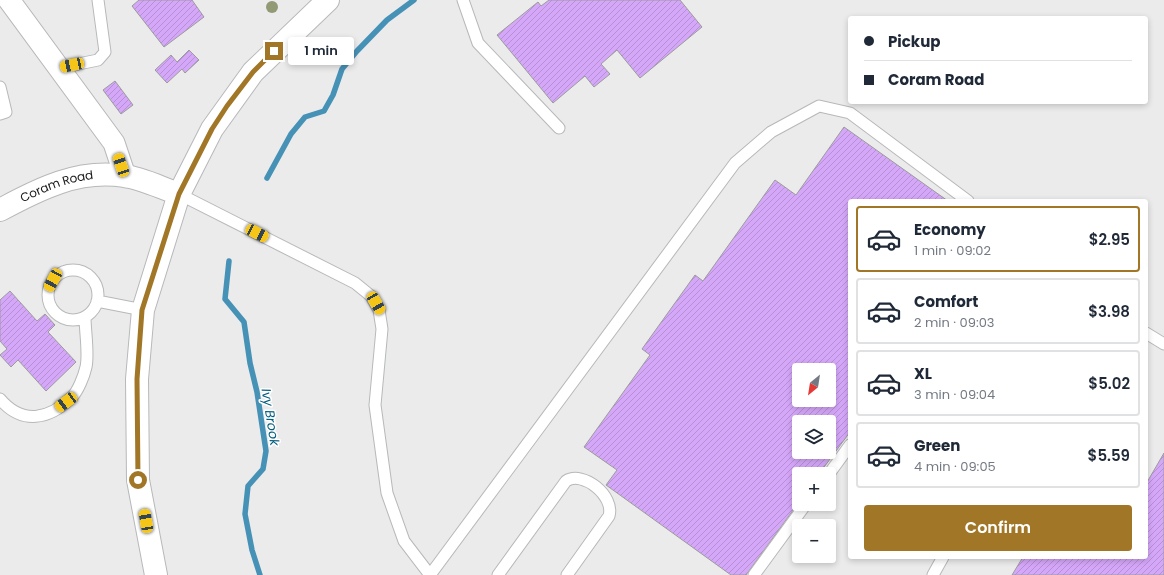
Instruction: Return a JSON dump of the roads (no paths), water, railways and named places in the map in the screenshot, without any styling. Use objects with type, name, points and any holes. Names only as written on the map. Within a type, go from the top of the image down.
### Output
[{"type":"main road","points":[[156,575],[138,480],[137,379],[142,310],[179,194],[212,129],[253,72],[328,0]]},
{"type":"main road","name":"Coram Road","points":[[0,210],[30,194],[61,181],[95,174],[125,176],[179,194]]},
{"type":"street","points":[[9,0],[114,143],[125,176]]},
{"type":"lane","points":[[59,68],[98,60],[105,52],[98,0]]},
{"type":"lane","points":[[463,0],[478,43],[559,128]]},
{"type":"lane","points":[[0,87],[6,112],[0,114]]},
{"type":"lane","points":[[179,194],[355,283],[372,296],[380,310],[382,329],[375,405],[387,493],[404,541],[430,575],[735,163],[772,132],[819,106],[850,113],[965,199]]},
{"type":"lane","points":[[75,270],[83,273],[95,284],[98,292],[97,301],[90,313],[85,317],[77,320],[68,320],[60,317],[54,312],[48,296],[49,288],[53,280],[67,271],[75,270]]},
{"type":"lane","points":[[97,301],[142,310]]},
{"type":"lane","points":[[0,399],[15,414],[27,417],[42,416],[73,396],[87,365],[85,317]]},
{"type":"lane","points":[[1148,334],[1164,344]]},
{"type":"lane","points":[[834,467],[848,448]]},
{"type":"lane","points":[[498,575],[566,481],[577,477],[605,494],[611,510],[609,516],[567,575]]},
{"type":"lane","points":[[754,575],[801,511]]},
{"type":"lane","points":[[933,575],[942,559]]},
{"type":"waterway","name":"Ivy Brook","points":[[267,178],[291,134],[305,117],[324,111],[333,95],[342,69],[387,20],[414,0]]},
{"type":"waterway","name":"Ivy Brook","points":[[229,261],[225,299],[244,322],[266,451],[263,469],[248,486],[245,514],[252,550],[260,575]]}]
